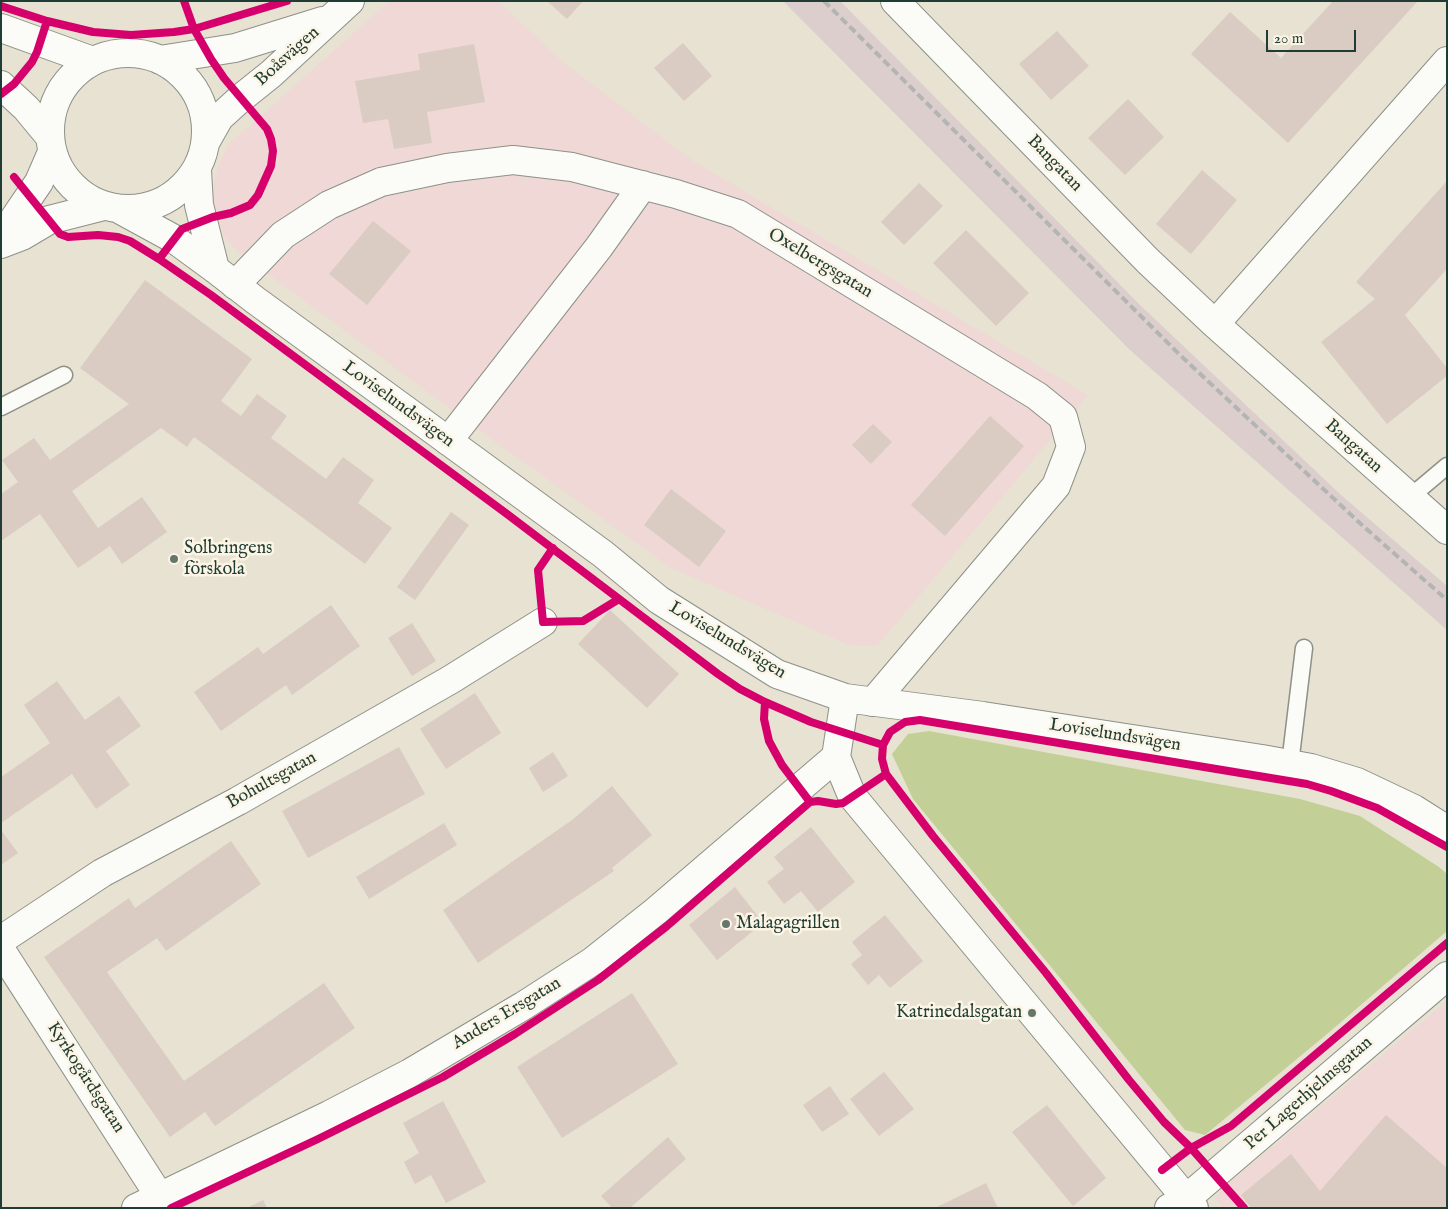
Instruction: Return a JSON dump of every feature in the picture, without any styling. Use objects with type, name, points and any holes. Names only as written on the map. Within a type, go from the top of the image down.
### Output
[{"type":"street","name":"Bangatan","points":[[896,1],[1148,261],[1215,324],[1447,530]]},
{"type":"street","name":"Boåsvägen","points":[[160,60],[235,48],[341,10]]},
{"type":"street","name":"Boåsvägen","points":[[206,141],[219,118],[240,98],[272,74],[341,10]]},
{"type":"street","points":[[1,28],[93,61]]},
{"type":"street","points":[[138,53],[160,60],[180,72],[194,88],[204,111],[207,126],[206,141],[197,170],[176,194],[164,202],[149,207],[134,210],[111,207],[89,199],[70,184],[59,169],[51,144],[50,121],[60,92],[80,69],[108,55],[138,53]]},
{"type":"street","points":[[1215,324],[1447,61]]},
{"type":"street","points":[[1,85],[26,108],[51,144]]},
{"type":"street","points":[[1,238],[39,182],[51,144]]},
{"type":"street","name":"Oxelbergsgatan","points":[[225,277],[283,235],[329,205],[381,182],[447,168],[514,160],[572,167],[676,194],[738,214],[1036,396],[1063,417],[1071,447],[1056,486],[872,702]]},
{"type":"street","points":[[197,170],[199,205],[225,277]]},
{"type":"street","points":[[448,441],[599,247],[643,185]]},
{"type":"street","points":[[1,244],[22,236],[49,220],[111,207]]},
{"type":"street","name":"Loviselundsvägen","points":[[111,207],[174,239],[603,554],[659,600],[777,674],[844,698],[1002,719],[1311,768],[1357,782],[1414,809],[1447,830]]},
{"type":"street","name":"Bohultsgatan","points":[[1,940],[102,873],[238,801],[424,694],[543,622]]},
{"type":"street","points":[[844,698],[836,757],[852,796],[1183,1205]]},
{"type":"street","name":"Anders Ersgatan","points":[[136,1208],[164,1202],[410,1072],[523,1006],[593,961],[656,911],[836,757]]},
{"type":"street","name":"Kyrkogårdsgatan","points":[[1,950],[164,1202]]},
{"type":"street","name":"Per Lagerhjelmsgatan","points":[[1183,1205],[1447,976]]},
{"type":"lane","points":[[1,407],[64,375]]},
{"type":"lane","points":[[1409,498],[1447,466]]},
{"type":"lane","points":[[1290,764],[1304,648]]},
{"type":"shaded area","points":[[390,1],[498,1],[564,63],[693,161],[1088,395],[877,646],[851,646],[671,568],[486,435],[237,251],[224,236],[212,196],[218,166],[229,144]]},
{"type":"shaded area","points":[[783,1],[840,1],[1141,306],[1341,495],[1447,586],[1447,630],[1130,350]]},
{"type":"shaded area","points":[[1447,1001],[1447,1208],[1223,1208],[1215,1198],[1221,1190]]},
{"type":"green space","points":[[929,731],[1300,799],[1360,816],[1447,874],[1447,931],[1205,1135],[1185,1130],[913,799],[892,754],[908,734]]},
{"type":"building","points":[[547,1],[583,1],[567,19]]},
{"type":"building","points":[[1333,1],[1418,1],[1288,143],[1191,54],[1230,12],[1281,58]]},
{"type":"building","points":[[1057,31],[1089,66],[1051,100],[1019,64]]},
{"type":"building","points":[[683,43],[712,76],[684,101],[654,68]]},
{"type":"building","points":[[474,44],[485,102],[427,112],[432,143],[394,149],[388,119],[363,123],[355,81],[420,70],[418,54]]},
{"type":"building","points":[[1128,99],[1164,137],[1125,175],[1088,138]]},
{"type":"building","points":[[1202,170],[1237,200],[1191,254],[1156,224]]},
{"type":"building","points":[[1447,181],[1447,269],[1405,315],[1447,368],[1447,376],[1387,424],[1321,342],[1375,299],[1356,282]]},
{"type":"building","points":[[919,183],[943,206],[904,245],[881,222]]},
{"type":"building","points":[[373,221],[411,251],[367,305],[329,274]]},
{"type":"building","points":[[966,230],[1029,293],[996,326],[933,263]]},
{"type":"building","points":[[145,280],[252,359],[221,401],[241,416],[257,394],[287,416],[271,438],[326,479],[343,457],[374,480],[358,503],[392,528],[365,564],[194,437],[187,447],[161,428],[72,491],[98,528],[142,497],[167,532],[122,564],[110,546],[78,568],[40,514],[1,541],[1,494],[18,482],[2,460],[34,438],[50,460],[129,404],[80,368]]},
{"type":"building","points":[[990,416],[1024,446],[945,536],[911,505]]},
{"type":"building","points":[[873,424],[892,442],[871,464],[852,445]]},
{"type":"building","points":[[671,489],[726,531],[699,567],[644,525]]},
{"type":"building","points":[[451,512],[469,525],[415,600],[397,587]]},
{"type":"building","points":[[331,605],[360,646],[292,695],[286,685],[221,731],[194,692],[258,647],[263,654]]},
{"type":"building","points":[[610,610],[679,674],[647,708],[578,644]]},
{"type":"building","points":[[412,623],[436,661],[412,676],[388,638]]},
{"type":"building","points":[[57,681],[85,720],[119,696],[141,726],[106,751],[130,785],[96,809],[72,774],[1,823],[1,777],[50,743],[24,705]]},
{"type":"building","points":[[475,693],[501,733],[446,769],[420,729]]},
{"type":"building","points":[[399,747],[425,794],[308,858],[282,811]]},
{"type":"building","points":[[553,752],[568,776],[543,792],[529,768]]},
{"type":"building","points":[[612,786],[652,835],[612,868],[614,871],[478,963],[443,910],[572,820]]},
{"type":"building","points":[[444,823],[457,845],[369,899],[356,877]]},
{"type":"building","points":[[811,827],[855,882],[818,912],[801,891],[784,904],[767,882],[784,869],[774,857]]},
{"type":"building","points":[[1,830],[18,853],[1,865]]},
{"type":"building","points":[[231,841],[261,884],[166,951],[157,938],[107,972],[184,1081],[324,983],[355,1028],[215,1126],[205,1112],[170,1137],[44,957],[129,898],[135,908]]},
{"type":"building","name":"Malagagrillen","points":[[735,887],[763,923],[717,960],[689,925]]},
{"type":"building","points":[[885,915],[923,961],[890,988],[879,975],[868,985],[851,964],[862,955],[852,942]]},
{"type":"building","points":[[632,993],[678,1064],[562,1138],[517,1067]]},
{"type":"building","points":[[884,1072],[914,1109],[879,1136],[850,1099]]},
{"type":"building","points":[[830,1086],[849,1114],[822,1132],[803,1105]]},
{"type":"building","points":[[443,1101],[486,1182],[446,1203],[431,1175],[415,1184],[404,1162],[419,1153],[403,1123]]},
{"type":"building","points":[[1047,1105],[1106,1178],[1073,1206],[1012,1132]]},
{"type":"building","points":[[1386,1115],[1447,1168],[1447,1208],[1251,1208],[1241,1195],[1291,1154],[1320,1191]]},
{"type":"building","points":[[668,1137],[686,1159],[630,1208],[612,1208],[601,1196]]},
{"type":"building","points":[[986,1183],[998,1208],[935,1208]]},
{"type":"building","points":[[263,1200],[267,1208],[247,1208]]},
{"type":"railway","points":[[824,1],[1181,356],[1363,526],[1447,600]]},
{"type":"cycle path","points":[[159,259],[182,229],[250,205],[258,195],[271,166],[273,151],[267,129],[224,78],[211,59],[194,29],[184,1]]},
{"type":"cycle path","points":[[1,6],[47,21],[93,32],[131,35],[194,29],[287,1]]},
{"type":"cycle path","points":[[1,94],[14,84],[32,62],[47,21]]},
{"type":"cycle path","points":[[14,177],[60,234],[68,237],[98,235],[118,237],[130,241],[159,259],[211,295],[507,514],[740,689],[811,722],[883,745]]},
{"type":"cycle path","points":[[553,548],[538,570],[543,622],[583,621],[619,599]]},
{"type":"cycle path","points":[[765,702],[764,719],[769,741],[782,765],[810,802]]},
{"type":"cycle path","points":[[1244,1208],[1191,1148],[1164,1122],[1129,1080],[1046,973],[933,836],[886,774],[882,759],[883,745],[890,732],[905,722],[920,720],[1307,784],[1377,808],[1447,847]]},
{"type":"cycle path","points":[[171,1208],[318,1139],[443,1077],[515,1034],[598,980],[667,926],[810,802],[843,803],[886,774]]},
{"type":"cycle path","points":[[1162,1170],[1191,1148],[1231,1126],[1447,943]]},
{"type":"place","name":"Solbringens förskola","points":[[174,559]]},
{"type":"place","name":"Malagagrillen","points":[[726,924]]},
{"type":"place","name":"Katrinedalsgatan","points":[[1032,1013]]}]
